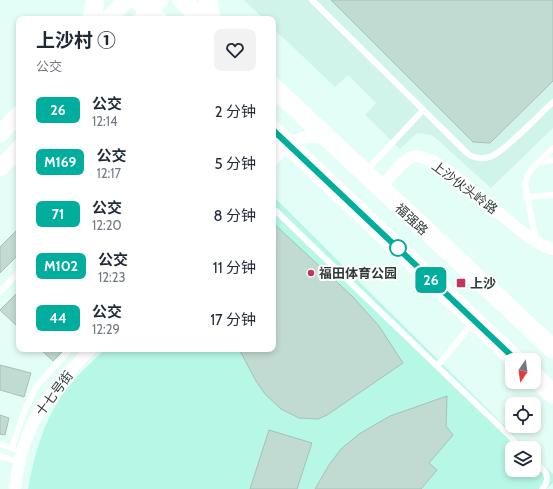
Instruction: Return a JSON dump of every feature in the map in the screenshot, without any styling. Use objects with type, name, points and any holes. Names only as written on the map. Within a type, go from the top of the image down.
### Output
[{"type":"main road","points":[[92,16],[95,0]]},
{"type":"main road","points":[[111,16],[126,0]]},
{"type":"main road","points":[[182,0],[199,16]]},
{"type":"main road","points":[[208,0],[211,16]]},
{"type":"main road","name":"福强路","points":[[276,90],[380,189],[553,349]]},
{"type":"main road","points":[[0,134],[16,117]]},
{"type":"main road","points":[[276,133],[509,353]]},
{"type":"main road","points":[[0,168],[16,151]]},
{"type":"main road","points":[[541,383],[553,394]]},
{"type":"street","points":[[276,157],[288,144],[304,136],[316,136],[329,140]]},
{"type":"street","name":"上沙伙头岭路","points":[[380,189],[407,159],[416,156],[427,158],[476,192],[536,242],[553,249]]},
{"type":"street","name":"十七号街","points":[[15,489],[18,454],[41,406],[61,380],[88,352]]},
{"type":"lane","points":[[312,0],[468,154],[479,158],[490,157],[497,154],[553,102]]},
{"type":"lane","points":[[364,174],[423,110]]},
{"type":"lane","points":[[536,242],[526,197],[526,178],[553,148]]},
{"type":"lane","points":[[540,162],[553,160]]},
{"type":"lane","points":[[526,197],[553,195]]},
{"type":"lane","points":[[276,211],[515,441]]},
{"type":"lane","points":[[0,292],[16,275]]},
{"type":"lane","points":[[437,366],[475,321]]},
{"type":"lane","points":[[18,454],[24,412],[36,387],[67,352]]},
{"type":"lane","points":[[0,444],[18,454]]},
{"type":"lane","points":[[0,456],[18,454]]},
{"type":"lane","points":[[541,466],[548,476],[548,482],[542,489]]},
{"type":"shaded area","points":[[244,0],[553,0],[553,128],[491,188],[432,135],[417,133],[400,149],[365,115],[376,103],[348,75],[335,87],[276,31],[276,16],[261,16]]},
{"type":"green space","name":"福田体育公园","points":[[276,199],[505,426],[505,433],[512,433],[520,441],[505,441],[505,477],[541,477],[541,462],[553,474],[553,483],[546,489],[28,489],[40,440],[56,405],[72,382],[102,352],[276,352]]},
{"type":"building","points":[[331,0],[553,0],[553,81],[490,143],[473,142]]},
{"type":"building","points":[[276,226],[353,297],[379,326],[403,363],[327,415],[318,419],[299,418],[281,409],[265,394],[256,381],[241,352],[276,352]]},
{"type":"building","points":[[16,231],[16,257],[0,273],[0,247]]},
{"type":"building","points":[[16,294],[16,325],[0,310]]},
{"type":"building","points":[[43,352],[62,352],[53,361]]},
{"type":"building","points":[[0,365],[31,373],[24,397],[0,390]]},
{"type":"building","points":[[447,396],[446,426],[453,435],[429,463],[437,470],[421,489],[315,489],[329,465],[341,449],[359,434],[390,416]]},
{"type":"building","points":[[0,415],[9,418],[5,435],[0,434]]},
{"type":"building","points":[[269,430],[312,443],[297,489],[250,489]]},
{"type":"bus line","name":"26","points":[[276,133],[509,353]]},
{"type":"place","name":"福田体育公园","points":[[311,273]]},
{"type":"place","name":"上沙","points":[[461,283]]}]
